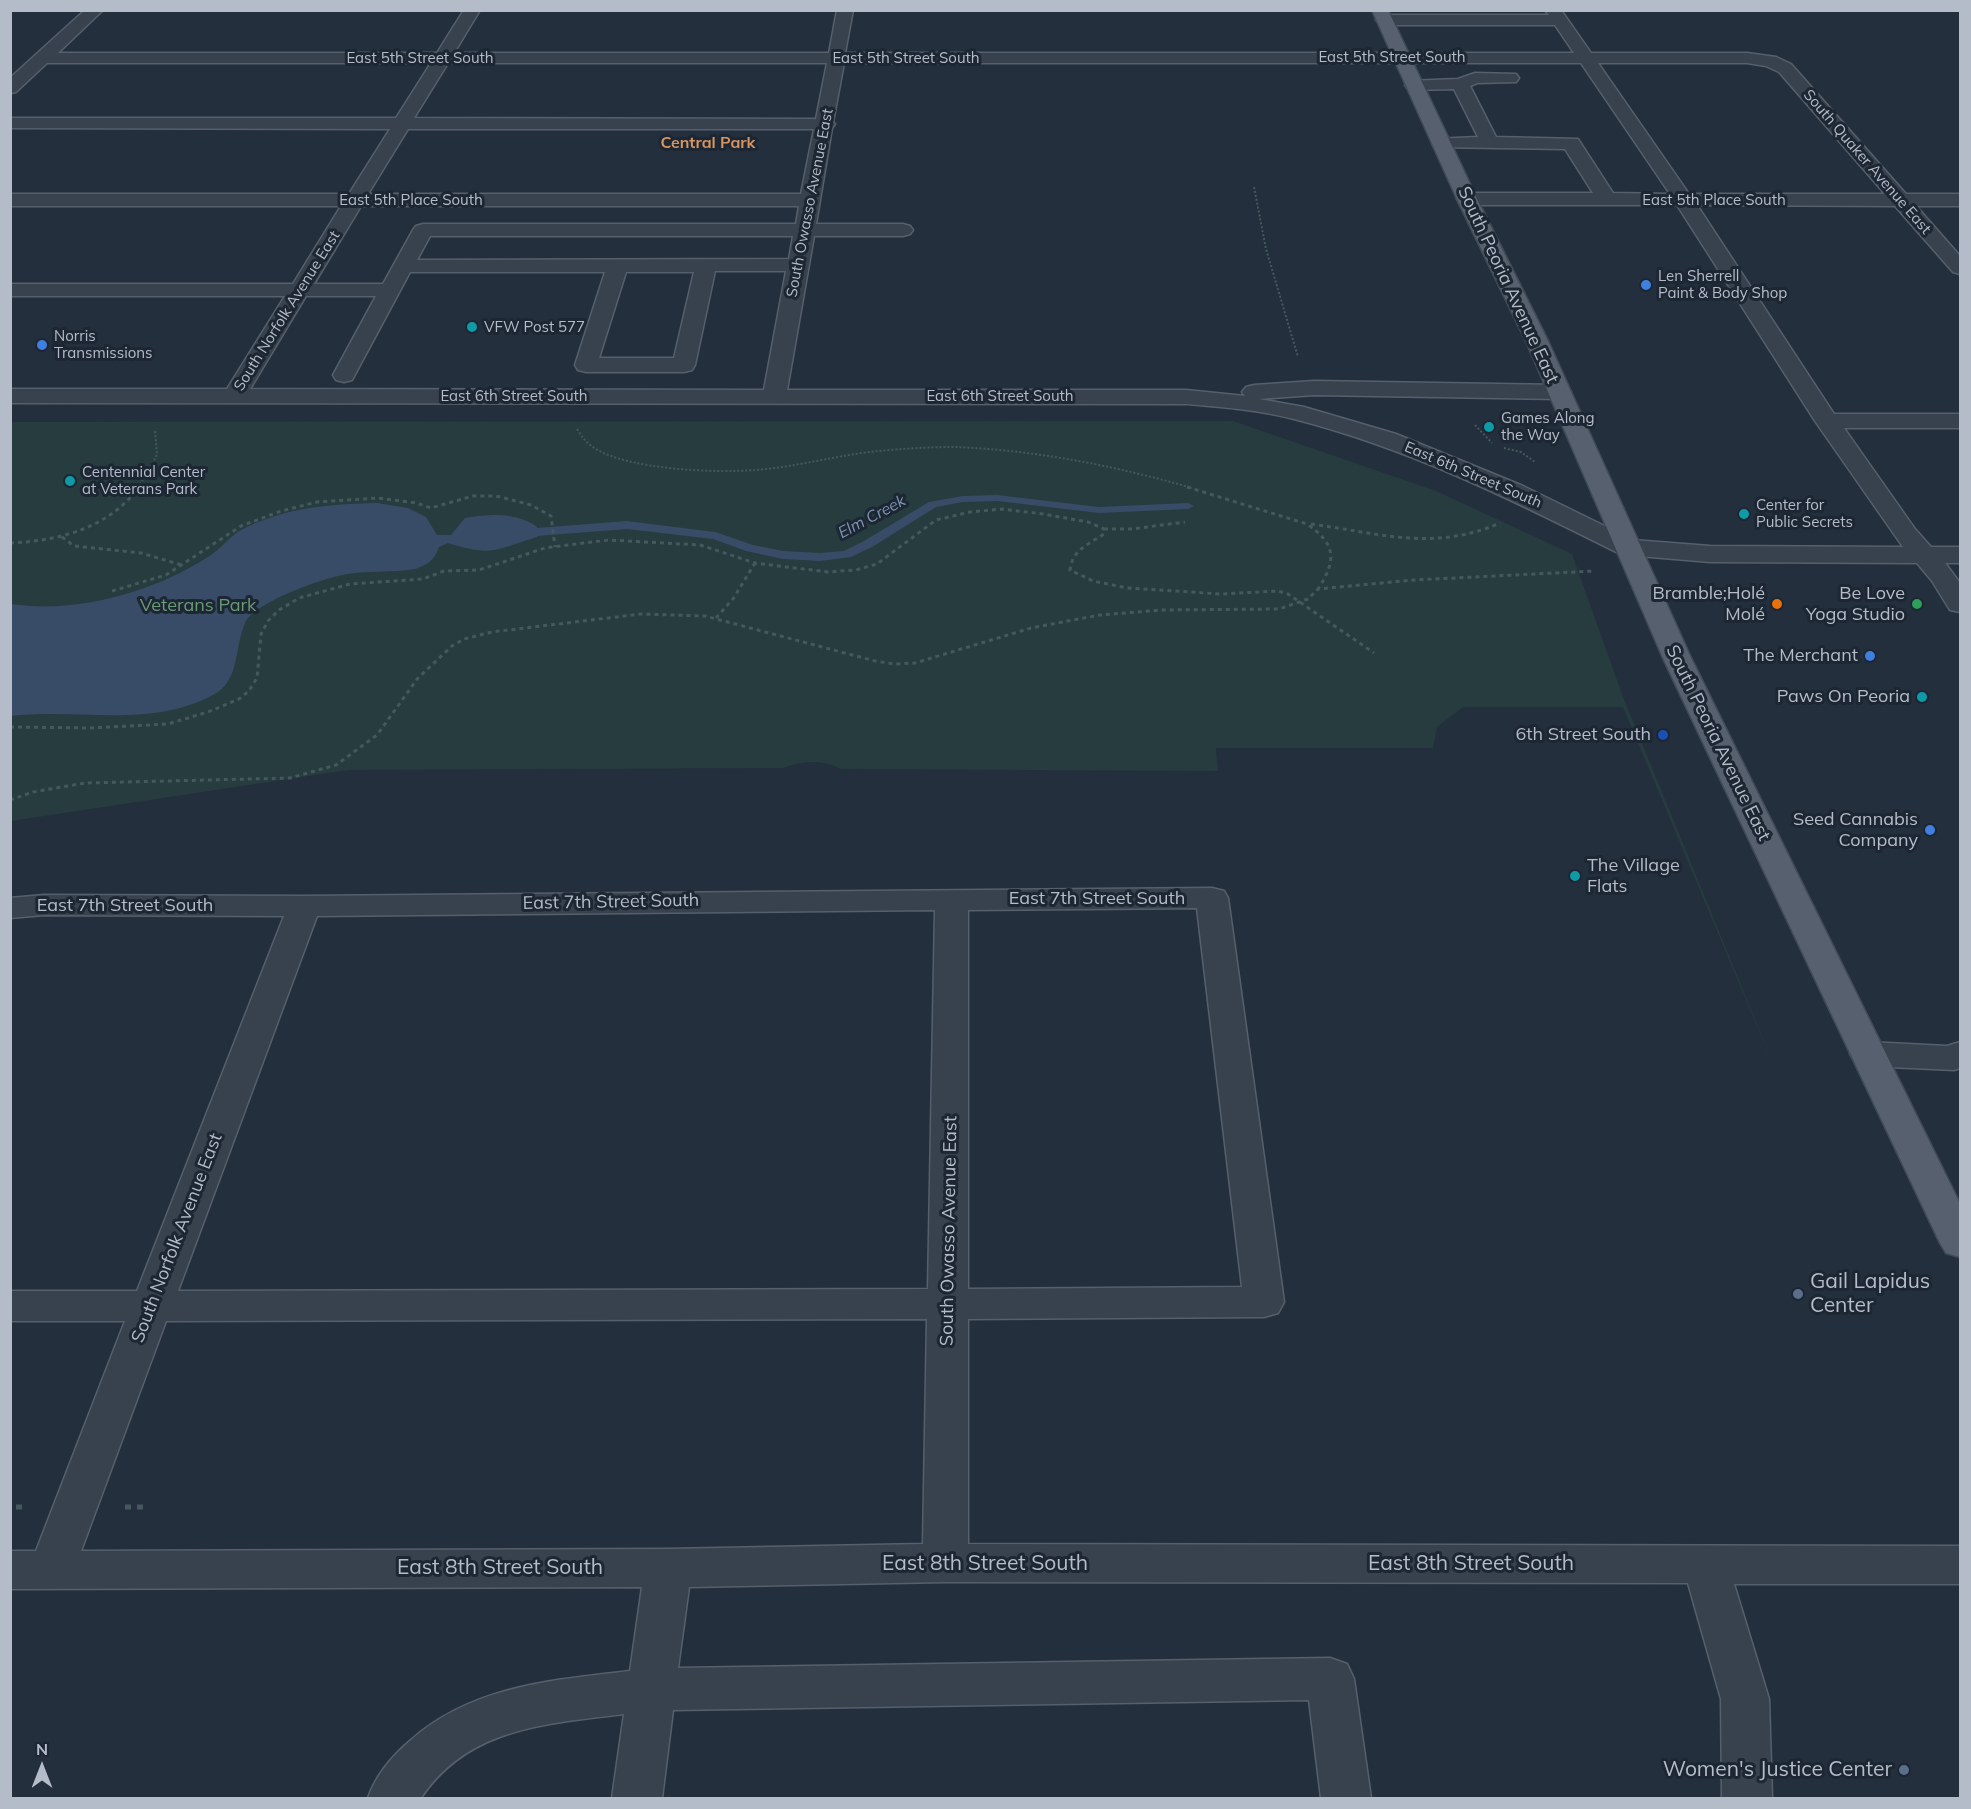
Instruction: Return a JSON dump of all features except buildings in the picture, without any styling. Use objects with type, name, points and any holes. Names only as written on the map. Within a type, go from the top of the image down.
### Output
[{"type":"main road","name":"South Peoria Avenue East","points":[[1382,15],[1467,199],[1537,341],[1677,658],[1960,1240]]},
{"type":"street","points":[[10,88],[95,10]]},
{"type":"street","name":"South Norfolk Avenue East","points":[[234,396],[472,10]]},
{"type":"street","name":"South Owasso Avenue East","points":[[774,396],[826,124],[845,10]]},
{"type":"street","points":[[1382,15],[1556,15],[1684,200],[1827,420],[1906,534],[1960,604]]},
{"type":"street","points":[[1562,57],[1575,77]]},
{"type":"street","name":"East 5th Street South","points":[[42,58],[1586,57],[1747,58],[1770,61]]},
{"type":"street","name":"South Quaker Avenue East","points":[[1770,61],[1785,68],[1960,268]]},
{"type":"street","points":[[1414,85],[1460,84],[1475,78],[1531,77]]},
{"type":"street","points":[[1460,84],[1490,143]]},
{"type":"street","points":[[10,123],[826,124]]},
{"type":"street","points":[[1442,143],[1571,143],[1607,200]]},
{"type":"street","points":[[1643,178],[1658,200]]},
{"type":"street","name":"East 5th Place South","points":[[1467,199],[1960,200]]},
{"type":"street","name":"East 5th Place South","points":[[10,200],[811,200]]},
{"type":"street","points":[[344,375],[388,290],[423,230],[903,230]]},
{"type":"street","points":[[618,265],[586,365],[684,365],[706,265]]},
{"type":"street","points":[[404,266],[798,265]]},
{"type":"street","points":[[10,290],[388,290]]},
{"type":"street","points":[[1186,397],[1314,388],[1558,392]]},
{"type":"street","name":"East 6th Street South","points":[[10,396],[1186,397],[1226,400],[1296,412],[1387,439],[1514,491],[1627,547],[1710,554],[1960,555]]},
{"type":"street","points":[[1827,420],[1960,421]]},
{"type":"street","name":"East 7th Street South","points":[[10,908],[44,905],[304,906],[1212,898],[1264,1302],[948,1304]]},
{"type":"street","name":"South Owasso Avenue East","points":[[945,1563],[952,899]]},
{"type":"street","name":"South Norfolk Avenue East","points":[[31,1570],[152,1306],[304,906]]},
{"type":"street","points":[[1868,1054],[1954,1058],[1960,1054]]},
{"type":"street","points":[[10,1306],[948,1304]]},
{"type":"street","name":"East 8th Street South","points":[[31,1570],[668,1568],[945,1563],[1960,1565]]},
{"type":"street","points":[[1705,1564],[1745,1699],[1747,1798]]},
{"type":"street","points":[[637,1798],[668,1568]]},
{"type":"street","points":[[393,1798],[411,1771],[448,1738],[490,1716],[542,1703],[652,1689],[1330,1679],[1346,1798]]},
{"type":"path","points":[[1254,187],[1266,249],[1298,358]]},
{"type":"path","points":[[575,424],[580,434],[596,450],[610,457],[679,469],[743,471],[868,453],[931,448],[968,448],[1043,456],[1113,468],[1196,487],[1307,524],[1427,540],[1466,537],[1502,521]]},
{"type":"path","points":[[10,543],[62,537],[91,527],[118,510],[140,487],[159,451],[155,426]]},
{"type":"path","points":[[112,591],[166,575],[241,526],[281,511],[337,499],[377,498],[416,503],[431,508],[473,496],[496,496],[531,505],[553,520],[555,547]]},
{"type":"path","points":[[10,727],[90,728],[168,724],[208,712],[239,699],[249,691],[257,678],[261,634],[268,621],[279,610],[299,598],[350,584],[423,579],[444,571],[479,570],[555,547],[626,540],[700,545],[755,563],[828,572],[856,570],[877,564],[936,520],[951,515],[989,510],[1043,514],[1088,522],[1104,529],[1132,529],[1185,522]]},
{"type":"path","points":[[10,800],[33,792],[85,783],[290,778],[336,765],[377,735],[390,720],[410,687],[452,646],[464,639],[492,632],[610,617],[670,615],[716,618],[894,664],[915,663],[1068,619],[1150,611],[1276,610],[1303,604],[1313,598],[1333,565],[1332,555],[1321,532],[1307,524]]},
{"type":"path","points":[[1104,529],[1104,534],[1076,552],[1070,562],[1070,570],[1093,581],[1127,588],[1221,594],[1278,591],[1288,594],[1374,652]]},
{"type":"path","points":[[62,537],[74,546],[141,553],[183,565]]},
{"type":"path","points":[[716,618],[737,597],[741,584],[755,563]]},
{"type":"path","points":[[1318,589],[1414,580],[1595,571]]},
{"type":"green space","name":"Veterans Park","points":[[1233,421],[1436,491],[1572,554],[1623,697],[1781,1083],[1623,707],[1463,707],[1437,727],[1433,748],[1216,748],[1218,771],[841,769],[812,762],[783,768],[348,770],[11,821],[11,422]]},
{"type":"water","points":[[377,503],[408,508],[426,517],[437,535],[451,535],[465,518],[502,515],[529,522],[537,527],[537,537],[485,551],[448,543],[439,547],[430,561],[415,569],[342,575],[304,587],[274,600],[261,607],[245,623],[228,682],[213,695],[189,705],[164,712],[139,714],[11,716],[11,604],[62,606],[115,597],[165,580],[189,568],[214,553],[238,532],[260,521],[306,509]]},
{"type":"waterway","name":"Elm Creek","points":[[537,532],[627,525],[715,536],[750,548],[783,555],[820,557],[847,554],[868,544],[933,504],[963,499],[997,498],[1099,510],[1188,506]]},
{"type":"place","name":"Len Sherrell Paint & Body Shop","points":[[1646,285]]},
{"type":"place","name":"VFW Post 577","points":[[472,327]]},
{"type":"place","name":"Norris Transmissions","points":[[42,345]]},
{"type":"place","name":"Games Along the Way","points":[[1489,427]]},
{"type":"place","name":"Centennial Center at Veterans Park","points":[[70,481]]},
{"type":"place","name":"Center for Public Secrets","points":[[1744,514]]},
{"type":"place","name":"Bramble;Holé Molé","points":[[1777,604]]},
{"type":"place","name":"Be Love Yoga Studio","points":[[1917,604]]},
{"type":"place","name":"The Merchant","points":[[1870,656]]},
{"type":"place","name":"Paws On Peoria","points":[[1922,697]]},
{"type":"place","name":"6th Street South","points":[[1663,735]]},
{"type":"place","name":"Seed Cannabis Company","points":[[1930,830]]},
{"type":"place","name":"The Village Flats","points":[[1575,876]]},
{"type":"place","name":"Gail Lapidus Center","points":[[1798,1294]]},
{"type":"place","name":"Women's Justice Center","points":[[1904,1770]]},
{"type":"district","name":"Central Park","points":[[708,143]]}]
